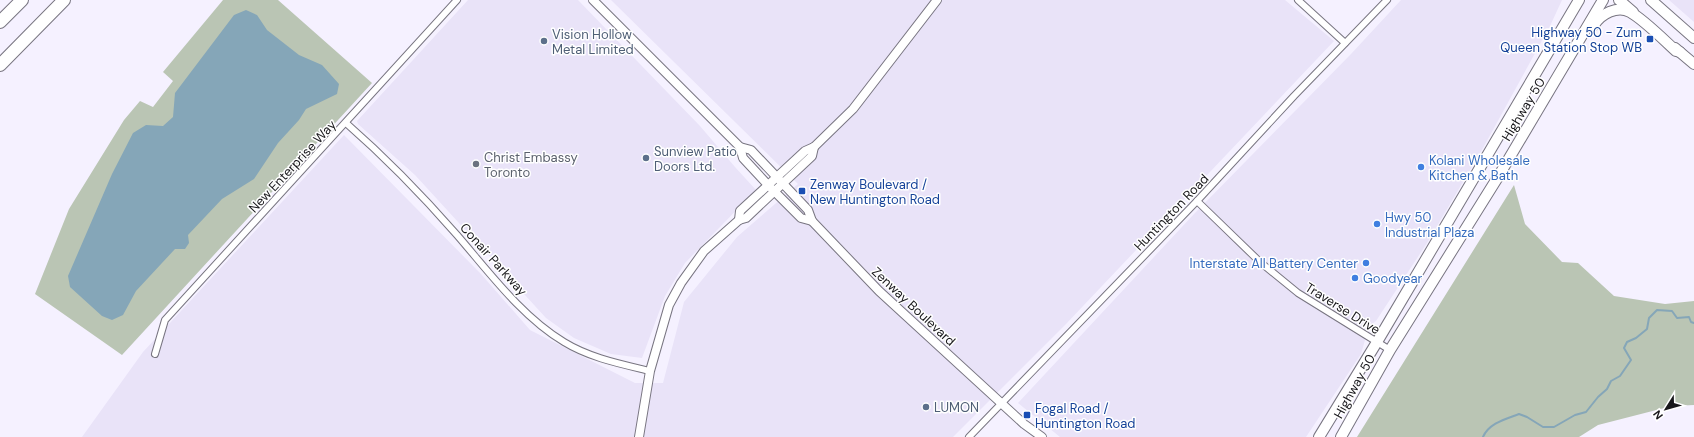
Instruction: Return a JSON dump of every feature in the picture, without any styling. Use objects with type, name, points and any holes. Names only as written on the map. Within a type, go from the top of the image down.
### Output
[{"type":"highway","points":[[0,22],[22,0]]},
{"type":"highway","points":[[0,65],[64,0]]},
{"type":"main road","points":[[1552,43],[1552,40],[1574,0]]},
{"type":"main road","name":"Highway 50","points":[[1319,437],[1377,342],[1578,0]]},
{"type":"main road","name":"Highway 50","points":[[1341,437],[1390,350],[1498,177],[1603,0]]},
{"type":"main road","points":[[1619,0],[1694,64]]},
{"type":"main road","points":[[1651,0],[1693,37]]},
{"type":"main road","points":[[1658,0],[1677,16],[1681,25],[1690,32],[1693,37]]},
{"type":"main road","points":[[1567,60],[1574,58],[1603,14],[1619,10],[1629,11],[1676,51],[1680,52]]},
{"type":"street","name":"New Enterprise Way","points":[[154,354],[165,320],[457,0]]},
{"type":"street","name":"Zenway Boulevard","points":[[593,0],[740,147],[750,150],[780,180],[808,210],[812,221],[879,291],[1024,424],[1042,437]]},
{"type":"street","points":[[639,437],[650,371],[670,305],[679,285],[704,251],[738,220],[746,218],[805,151],[814,147],[854,108],[937,0]]},
{"type":"street","points":[[1298,0],[1345,43]]},
{"type":"street","name":"Huntington Road","points":[[969,437],[1197,201],[1294,96],[1387,0]]},
{"type":"street","name":"Conair Parkway","points":[[346,123],[405,177],[498,282],[538,323],[565,343],[594,356],[650,371]]},
{"type":"street","name":"Zenway Boulevard","points":[[740,147],[743,158],[801,218],[812,221]]},
{"type":"street","name":"Traverse Drive","points":[[1197,201],[1260,262],[1298,293],[1390,350]]},
{"type":"shaded area","points":[[468,0],[578,0],[700,126],[756,190],[685,263],[665,296],[642,358],[611,354],[574,338],[546,318],[415,175],[358,124],[357,121]]},
{"type":"shaded area","points":[[611,0],[1285,0],[1334,41],[1066,324],[953,437],[82,437],[143,352],[344,135],[481,274],[530,330],[635,383],[663,383],[684,302],[737,237],[798,184]]},
{"type":"shaded area","points":[[1401,0],[1562,0],[1550,26],[1483,148],[1427,243],[1376,321],[1369,326],[1361,354],[1306,437],[1060,437],[1018,403],[1194,214],[1351,54]]},
{"type":"shaded area","points":[[1669,0],[1694,0],[1694,22]]},
{"type":"green space","points":[[223,0],[278,0],[372,83],[122,355],[35,294],[69,209],[124,120],[140,101],[153,107],[173,81],[163,72]]},
{"type":"green space","points":[[1514,185],[1525,224],[1562,262],[1578,263],[1614,296],[1665,304],[1694,301],[1694,405],[1672,406],[1598,425],[1579,437],[1357,437]]},
{"type":"water","points":[[246,10],[257,15],[267,30],[299,55],[322,65],[339,84],[337,94],[306,109],[299,120],[278,143],[254,179],[222,199],[188,235],[189,243],[185,249],[175,249],[136,291],[123,315],[112,320],[102,316],[70,287],[68,276],[112,174],[133,133],[146,125],[163,126],[173,117],[175,93],[234,15]]},
{"type":"waterway","points":[[1483,437],[1489,428],[1503,420],[1519,414],[1543,427],[1554,427],[1575,415],[1586,412],[1598,397],[1607,389],[1611,381],[1620,376],[1631,360],[1624,348],[1627,342],[1636,338],[1647,329],[1649,318],[1657,310],[1672,311],[1677,318],[1689,317],[1691,322],[1694,323]]},
{"type":"place","name":"Highway 50 - Zum Queen Station Stop WB","points":[[1650,39]]},
{"type":"place","name":"Vision Hollow Metal Limited","points":[[544,41]]},
{"type":"place","name":"Sunview Patio Doors Ltd.","points":[[646,158]]},
{"type":"place","name":"Christ Embassy Toronto","points":[[476,164]]},
{"type":"place","name":"Kolani Wholesale Kitchen & Bath","points":[[1421,167]]},
{"type":"place","name":"Zenway Boulevard / New Huntington Road","points":[[802,191]]},
{"type":"place","name":"Hwy 50 Industrial Plaza","points":[[1377,224]]},
{"type":"place","name":"Interstate All Battery Center","points":[[1366,263]]},
{"type":"place","name":"Goodyear","points":[[1355,278]]},
{"type":"place","name":"LUMON","points":[[926,407]]},
{"type":"place","name":"Fogal Road / Huntington Road","points":[[1027,415]]}]
